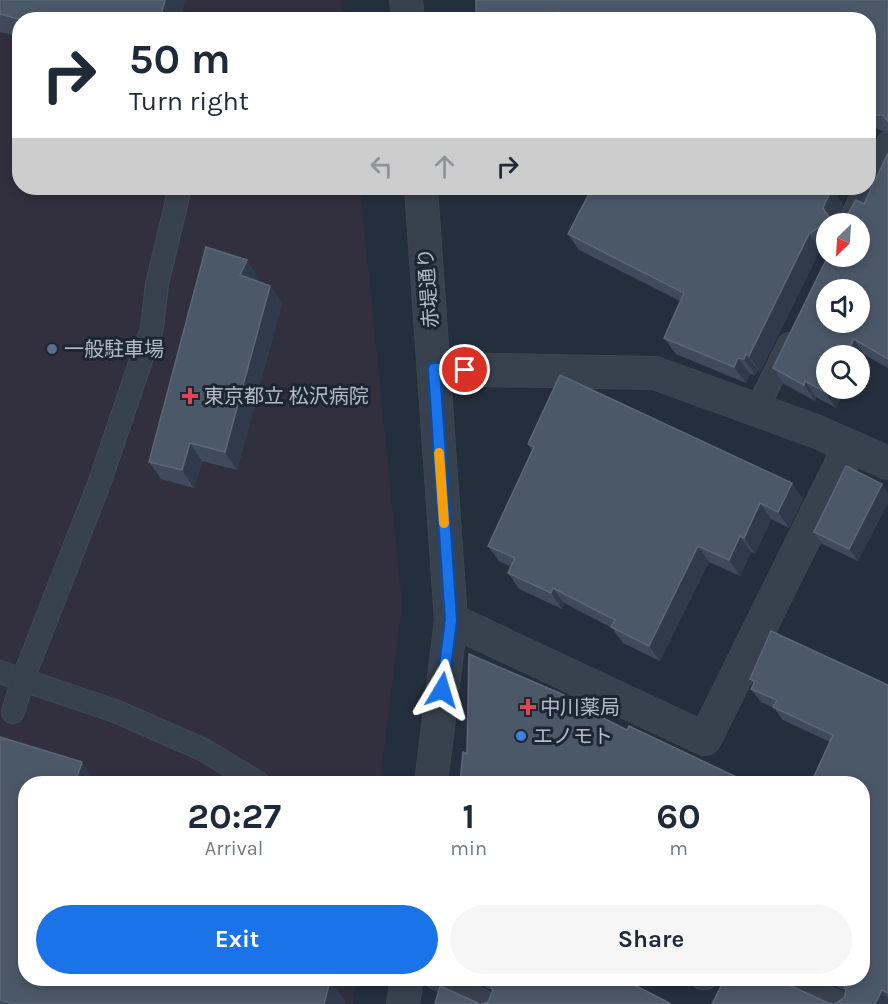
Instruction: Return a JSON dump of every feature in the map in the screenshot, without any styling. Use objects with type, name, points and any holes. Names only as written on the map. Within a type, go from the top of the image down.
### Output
[{"type":"street","name":"赤堤通り","points":[[422,195],[451,620],[432,776]]},
{"type":"street","points":[[434,369],[655,373],[757,409],[888,463]]},
{"type":"street","points":[[451,620],[705,739],[850,446]]},
{"type":"street","points":[[403,1004],[406,986]]},
{"type":"lane","points":[[876,167],[888,143]]},
{"type":"lane","points":[[12,712],[99,484],[152,328],[157,284],[178,195]]},
{"type":"lane","points":[[854,213],[863,195]]},
{"type":"lane","points":[[757,409],[797,328]]},
{"type":"lane","points":[[0,672],[115,711],[204,750],[247,776]]},
{"type":"lane","points":[[452,986],[489,1004]]},
{"type":"lane","points":[[804,986],[842,1004]]},
{"type":"shaded area","name":"東京都立 松沢病院","points":[[0,0],[341,0],[342,12],[12,12],[12,195],[361,195],[402,604],[381,776],[18,776],[18,986],[355,986],[353,1004],[0,1004]]},
{"type":"building","points":[[0,0],[165,0],[162,12],[12,12],[12,17],[0,14]]},
{"type":"building","points":[[476,0],[888,0],[888,122],[883,115],[876,115],[876,12],[476,12]]},
{"type":"building","points":[[888,153],[888,359],[870,348],[870,345],[864,345],[854,339],[851,345],[816,345],[816,387],[805,381],[804,385],[773,368],[816,280],[816,333],[870,333],[870,279],[817,279],[823,267],[870,267],[870,213],[848,213],[856,200],[864,204],[868,195],[876,195],[876,178]]},
{"type":"building","points":[[588,195],[829,195],[823,208],[826,213],[816,213],[816,229],[809,234],[749,356],[746,354],[744,359],[738,358],[734,367],[664,338],[684,293],[568,234]]},
{"type":"building","points":[[206,247],[247,260],[240,275],[270,286],[225,452],[190,443],[182,470],[149,462]]},
{"type":"building","points":[[560,375],[792,483],[778,512],[760,503],[744,538],[740,536],[729,560],[698,546],[649,646],[611,627],[615,620],[553,588],[551,593],[508,573],[515,558],[488,546],[534,447],[528,444]]},
{"type":"building","points":[[846,466],[882,484],[849,549],[814,532]]},
{"type":"building","points":[[771,631],[888,685],[888,993],[882,990],[875,1004],[835,1004],[845,997],[844,986],[870,986],[870,776],[814,776],[833,735],[773,707],[777,700],[751,689],[755,681],[750,679]]},
{"type":"building","points":[[469,654],[564,695],[563,698],[627,730],[629,726],[734,776],[461,776],[463,752],[467,754]]},
{"type":"building","points":[[0,737],[82,762],[77,776],[18,776],[18,986],[329,986],[324,1004],[14,1004],[0,1000]]},
{"type":"building","points":[[440,986],[480,1004],[435,1004]]},
{"type":"building","points":[[490,986],[636,986],[671,1004],[481,1004],[488,1002],[493,990]]},
{"type":"building","points":[[721,986],[791,986],[833,1004],[712,1004]]},
{"type":"slow traffic","points":[[439,453],[444,523]]},
{"type":"place","name":"一般駐車場","points":[[52,349]]},
{"type":"place","name":"東京都立 松沢病院","points":[[190,396]]},
{"type":"place","name":"中川薬局","points":[[528,707]]},
{"type":"place","name":"エノモト","points":[[521,736]]},
{"type":"route","points":[[442,690],[451,620],[434,369],[465,370]]}]
